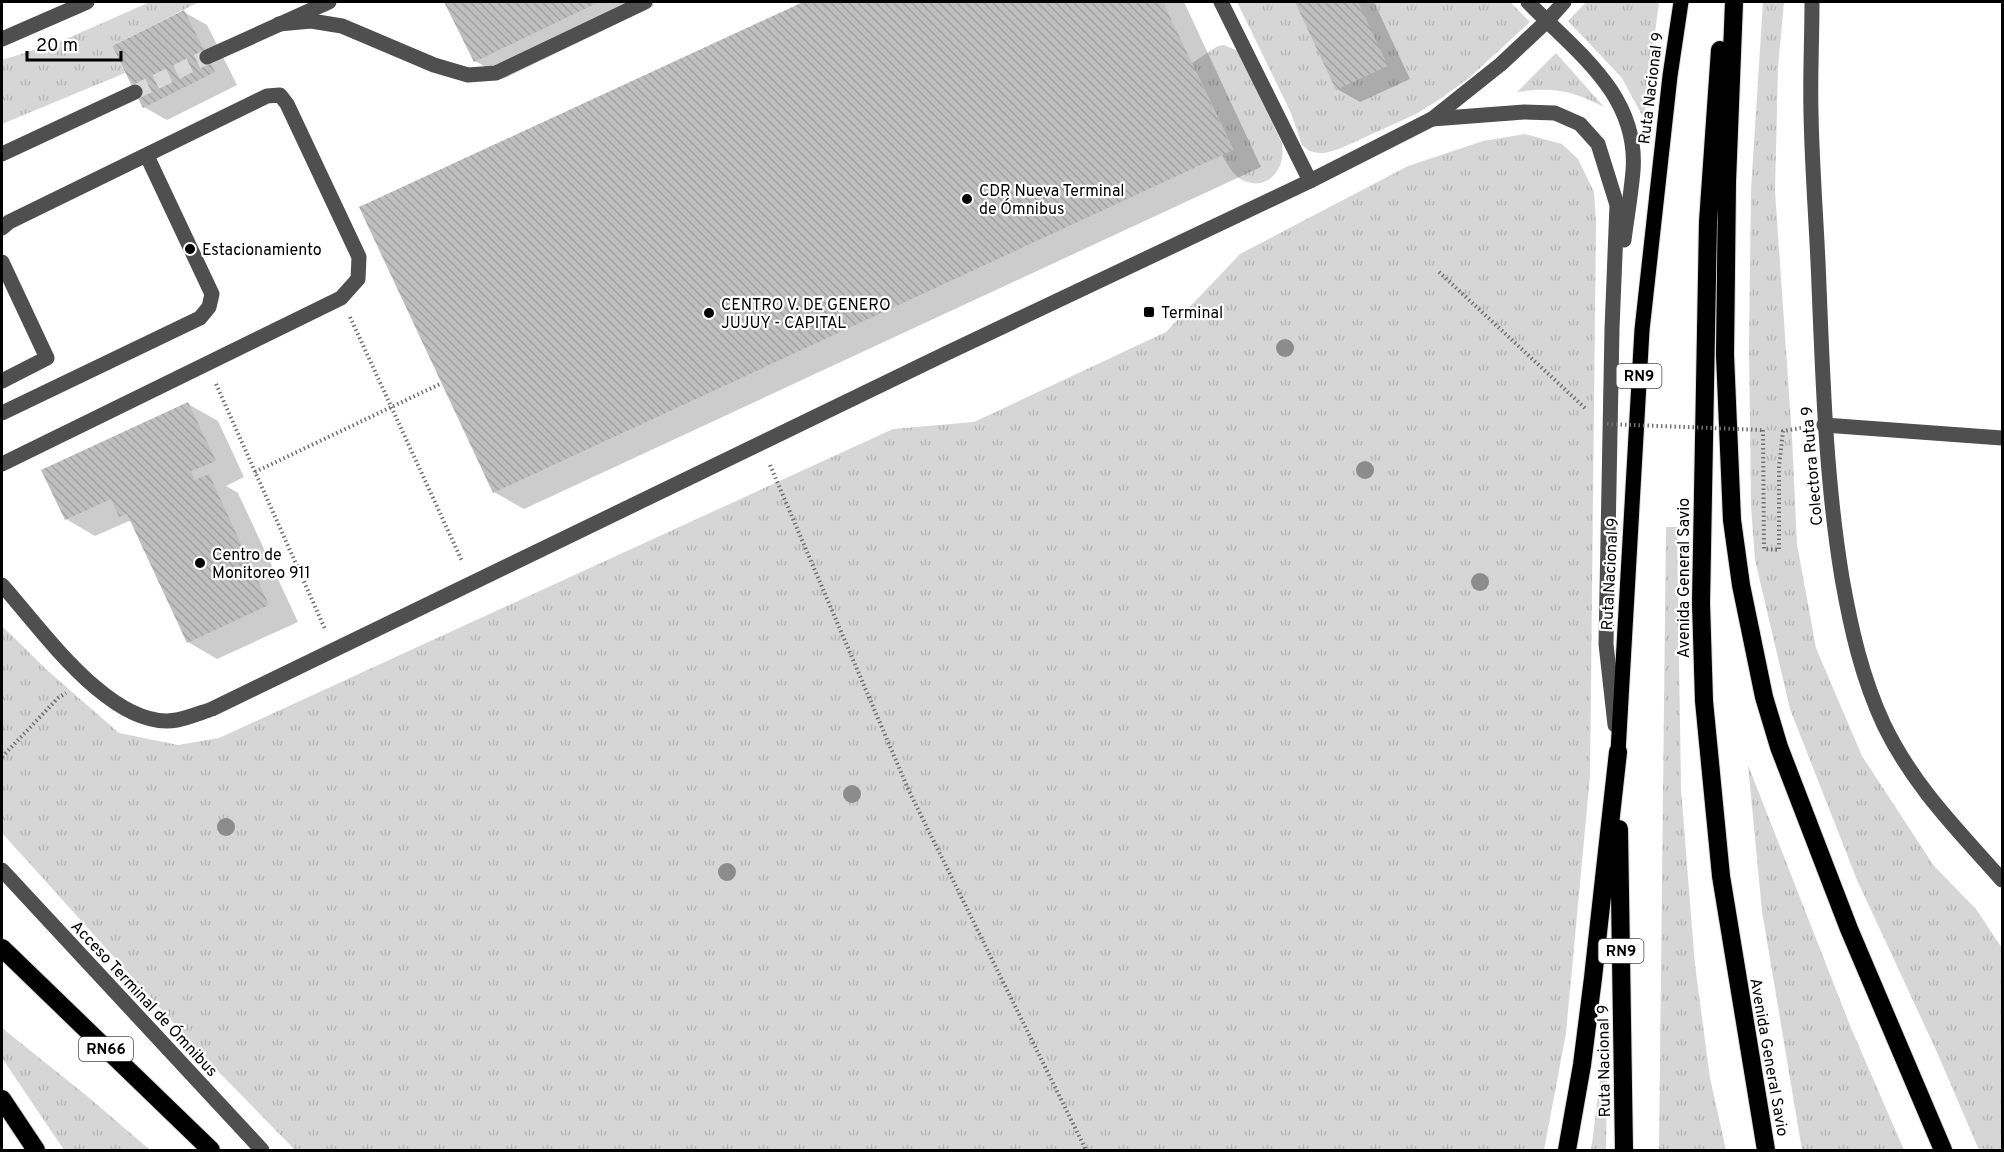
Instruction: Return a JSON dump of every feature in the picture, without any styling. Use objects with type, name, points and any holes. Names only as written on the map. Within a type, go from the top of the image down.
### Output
[{"type":"highway","name":"Avenida General Savio","points":[[1725,2],[1708,222],[1701,603],[1704,701],[1722,886],[1766,1150]]},
{"type":"highway","points":[[1734,2],[1725,239],[1725,355],[1732,520],[1741,585],[1764,696],[1782,756],[1849,929],[1943,1150]]},
{"type":"highway","points":[[1567,1150],[1582,1065],[1618,752]]},
{"type":"highway","name":"Ruta Nacional 9","points":[[1618,752],[1624,1150]]},
{"type":"highway","name":"RN66","points":[[2,948],[211,1150]]},
{"type":"highway","points":[[2,1099],[36,1150]]},
{"type":"main road","name":"Ruta Nacional 9","points":[[1618,752],[1642,330],[1670,76],[1681,2]]},
{"type":"street","points":[[2,39],[87,2]]},
{"type":"street","points":[[207,57],[329,2]]},
{"type":"street","points":[[279,24],[311,21],[342,26],[434,65],[468,75],[496,73],[645,2]]},
{"type":"street","points":[[1221,2],[1310,182]]},
{"type":"street","points":[[1528,2],[1596,69],[1617,98],[1631,135],[1633,170],[1612,329]]},
{"type":"street","points":[[2,586],[73,667],[105,696],[133,714],[152,719],[176,721],[212,709],[760,442],[1310,182],[1432,119],[1501,64],[1564,2]]},
{"type":"street","name":"Colectora Ruta 9","points":[[1812,2],[1810,112],[1824,425],[1832,513],[1850,625],[1871,695],[1885,726],[1916,780],[1938,809],[2002,880]]},
{"type":"street","points":[[2,154],[135,92]]},
{"type":"street","points":[[2,228],[9,222],[267,96],[280,95],[287,104],[359,257],[358,279],[341,298],[2,464]]},
{"type":"street","points":[[1432,119],[1524,112],[1555,113],[1580,124],[1598,144],[1617,205],[1612,329],[1606,644],[1618,752]]},
{"type":"street","points":[[2,413],[200,318],[209,307],[212,294],[147,156]]},
{"type":"street","points":[[2,262],[47,358],[2,381]]},
{"type":"street","points":[[1824,425],[2002,438]]},
{"type":"street","name":"Acceso Terminal de Ómnibus","points":[[2,870],[262,1150]]},
{"type":"path","points":[[1439,272],[1589,412]]},
{"type":"path","points":[[341,298],[472,582]]},
{"type":"path","points":[[207,364],[335,649]]},
{"type":"path","points":[[255,472],[442,383]]},
{"type":"path","points":[[1598,418],[1607,424],[1763,430],[1764,549],[1779,550],[1779,467],[1782,436]]},
{"type":"path","points":[[760,442],[909,791],[1086,1150]]},
{"type":"path","points":[[2,757],[58,698]]},
{"type":"green space","points":[[150,2],[199,2],[112,46],[125,73],[2,124],[2,60],[59,42]]},
{"type":"green space","points":[[1237,2],[1510,2],[1530,22],[1469,78],[1416,114],[1339,149],[1318,153],[1309,151],[1302,145],[1291,113]]},
{"type":"green space","points":[[1586,2],[1659,2],[1644,119],[1622,78],[1568,21]]},
{"type":"green space","points":[[1763,2],[1784,2],[1778,67],[1775,191],[1797,544],[1816,648],[1862,756],[1934,866],[1976,909],[2002,948],[2002,1150],[1979,1150],[1936,1050],[1857,880],[1790,709],[1755,560],[1751,506],[1749,345],[1751,190]]},
{"type":"green space","points":[[1224,45],[1238,51],[1281,141],[1283,151],[1278,169],[1266,181],[1249,182],[1239,178],[1227,164],[1222,155],[1233,149],[1192,63],[1218,46]]},
{"type":"green space","points":[[1556,53],[1604,107],[1562,91],[1517,92]]},
{"type":"green space","points":[[1525,134],[1562,144],[1578,159],[1594,192],[1596,222],[1590,776],[1566,1033],[1544,1150],[295,1150],[207,1060],[2,833],[2,626],[48,671],[119,733],[178,745],[219,738],[893,429],[974,422],[1166,332],[1240,254],[1408,166],[1483,141]]},
{"type":"green space","points":[[1666,527],[1677,527],[1681,789],[1695,965],[1710,1078],[1726,1150],[1659,1150]]},
{"type":"green space","points":[[1748,765],[1851,1028],[1904,1150],[1802,1150],[1762,911]]},
{"type":"green space","points":[[1608,1016],[1606,1150],[1591,1150],[1593,1136]]},
{"type":"green space","points":[[2,1028],[150,1150],[64,1150],[2,1058]]},
{"type":"building","points":[[444,2],[599,2],[474,62]]},
{"type":"building","points":[[803,2],[1163,2],[1233,150],[493,493],[359,207]]},
{"type":"building","points":[[1295,2],[1358,2],[1388,66],[1336,90]]},
{"type":"building","points":[[184,10],[215,72],[143,108],[112,46]]},
{"type":"building","name":"Centro de Monitoreo 911","points":[[188,402],[216,461],[191,471],[195,480],[209,474],[269,605],[187,643],[127,514],[119,517],[111,499],[65,520],[41,470]]},
{"type":"tunnel","points":[[135,92],[207,57]]},
{"type":"place","name":"CDR Nueva Terminal de Ómnibus","points":[[967,199]]},
{"type":"place","name":"Estacionamiento","points":[[190,249]]},
{"type":"place","name":"Terminal","points":[[1149,312]]},
{"type":"place","name":"CENTRO V. DE GENERO JUJUY - CAPITAL","points":[[709,313]]},
{"type":"place","name":"Centro de Monitoreo 911","points":[[200,563]]}]
